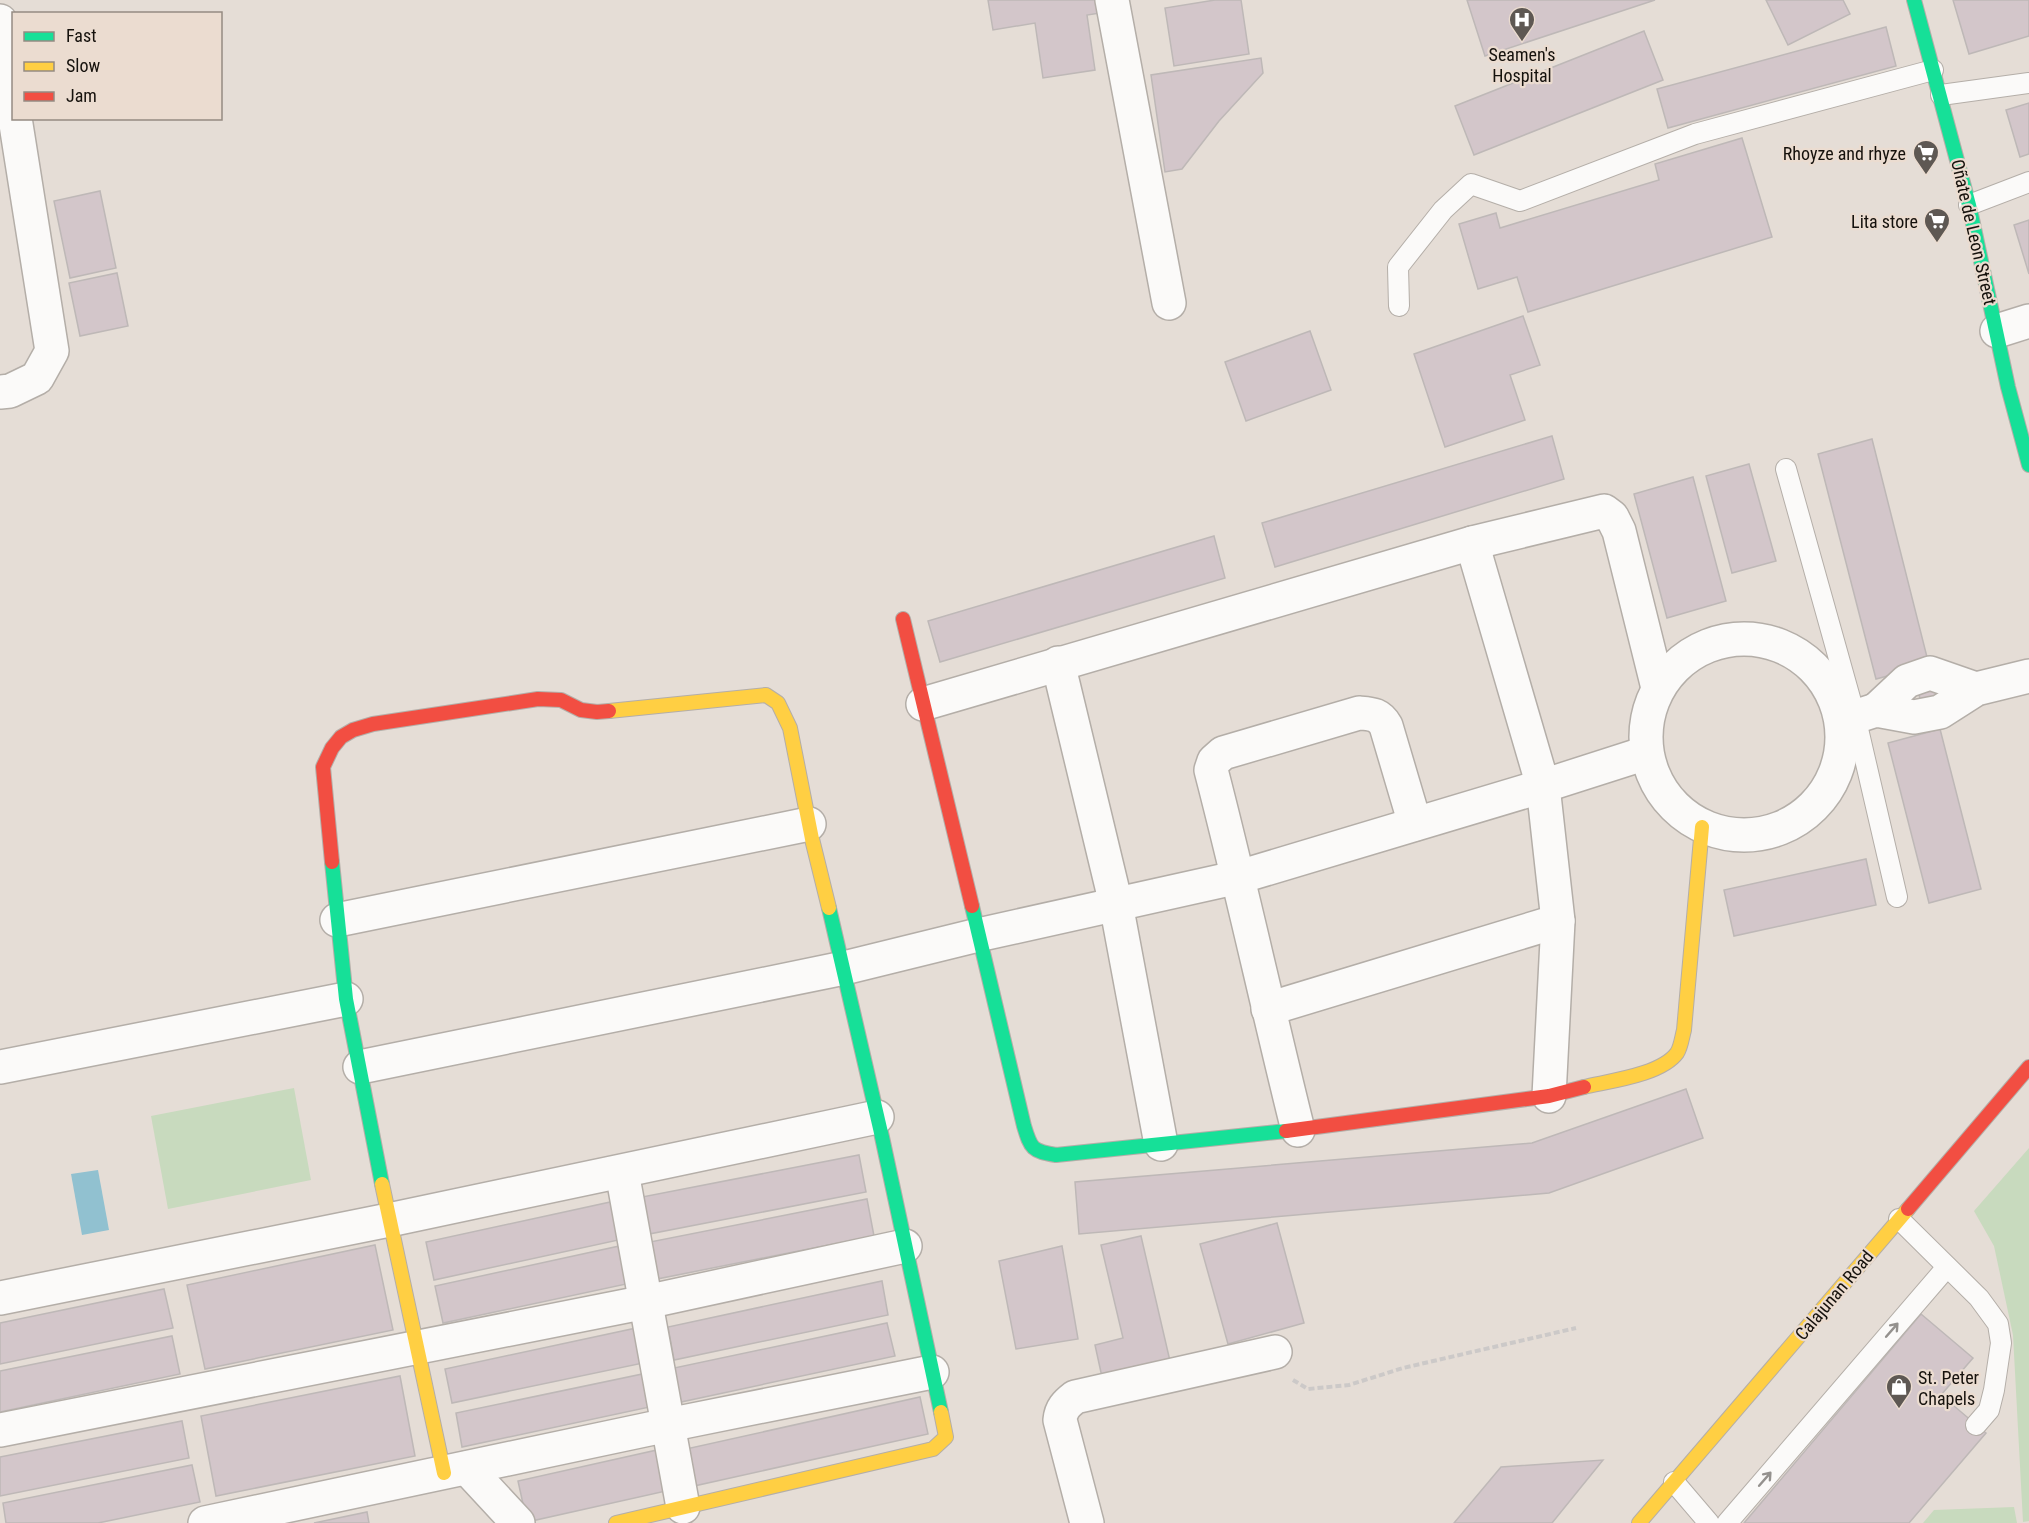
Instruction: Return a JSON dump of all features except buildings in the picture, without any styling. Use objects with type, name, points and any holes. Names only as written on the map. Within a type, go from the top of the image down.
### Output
[{"type":"street","points":[[1112,0],[1169,303]]},
{"type":"street","name":"Oñate de Leon Street","points":[[1914,0],[1969,205],[2008,387],[2029,465]]},
{"type":"street","points":[[0,21],[12,94]]},
{"type":"street","points":[[0,392],[10,391],[37,378],[52,351],[15,120]]},
{"type":"street","points":[[1997,330],[2029,321]]},
{"type":"street","points":[[923,704],[1472,543],[1604,511],[1612,517],[1620,531],[1658,688]]},
{"type":"street","points":[[1472,543],[1543,786],[1558,921],[1549,1096]]},
{"type":"street","points":[[903,619],[1024,1126],[1030,1144],[1037,1152],[1056,1155],[1298,1130],[1549,1096],[1664,1065],[1678,1052],[1684,1030],[1701,827]]},
{"type":"street","points":[[1858,716],[1832,692],[1810,664],[1781,645],[1747,638],[1711,643],[1681,661],[1658,688],[1647,719],[1646,753],[1656,783],[1675,809],[1701,827],[1730,836],[1760,835],[1788,825],[1813,808],[1831,784],[1858,716],[1907,681],[1930,673],[1976,689],[2029,676]]},
{"type":"street","points":[[1058,663],[1116,904],[1161,1144]]},
{"type":"street","points":[[518,1523],[455,1470],[417,1347],[389,1220],[346,999],[323,767],[333,744],[348,730],[373,724],[538,699],[561,700],[580,710],[597,712],[766,695],[777,702],[785,717],[792,740],[946,1437],[933,1449],[616,1523]]},
{"type":"street","points":[[1298,1130],[1239,877],[1211,770],[1214,761],[1223,753],[1359,713],[1373,714],[1381,718],[1386,726],[1415,824]]},
{"type":"street","points":[[360,1067],[844,968],[978,934],[1239,877],[1646,753]]},
{"type":"street","points":[[337,920],[809,825]]},
{"type":"street","points":[[1268,1009],[1558,921]]},
{"type":"street","points":[[0,1067],[346,999]]},
{"type":"street","name":"Calajunan Road","points":[[1647,1519],[1674,1482],[2029,1067]]},
{"type":"street","points":[[0,1298],[622,1172],[877,1117]]},
{"type":"street","points":[[622,1172],[683,1507]]},
{"type":"street","points":[[0,1430],[646,1302],[905,1246]]},
{"type":"street","points":[[1087,1523],[1060,1420],[1060,1412],[1066,1404],[1075,1397],[1275,1352]]},
{"type":"street","points":[[205,1523],[932,1372]]},
{"type":"lane","points":[[1399,306],[1398,267],[1443,210],[1471,184],[1520,201],[1695,134],[1933,70]]},
{"type":"lane","points":[[1941,95],[2029,83]]},
{"type":"lane","points":[[1969,205],[2029,182]]},
{"type":"lane","points":[[1786,469],[1858,716],[1898,897]]},
{"type":"lane","points":[[1899,1219],[1979,1298],[1998,1324],[2001,1343],[1995,1390],[1989,1410],[1976,1425]]},
{"type":"lane","points":[[1727,1523],[1947,1267]]},
{"type":"lane","points":[[1674,1482],[1709,1523]]},
{"type":"path","points":[[1275,1352],[1288,1366],[1291,1380],[1308,1389],[1349,1385],[1403,1368],[1576,1328]]},
{"type":"green space","points":[[294,1088],[311,1180],[168,1209],[151,1116]]},
{"type":"green space","points":[[2029,1148],[2029,1521],[2023,1522],[2013,1335],[1994,1246],[1974,1211]]},
{"type":"green space","points":[[2014,1507],[2017,1523],[1923,1523],[1934,1510]]},
{"type":"water","points":[[98,1170],[109,1230],[82,1235],[71,1174]]},
{"type":"traffic: fast","points":[[1914,0],[1969,205],[2008,387],[2029,465]]},
{"type":"traffic: fast","points":[[332,862],[346,999],[382,1184]]},
{"type":"traffic: fast","points":[[972,906],[1024,1126],[1034,1148],[1056,1155],[1286,1131]]},
{"type":"traffic: fast","points":[[829,908],[882,1137],[941,1412]]},
{"type":"traffic: slow","points":[[609,711],[766,695],[778,703],[790,728],[812,839],[829,908]]},
{"type":"traffic: slow","points":[[1584,1087],[1647,1072],[1669,1061],[1678,1051],[1684,1030],[1702,827]]},
{"type":"traffic: slow","points":[[382,1184],[444,1473]]},
{"type":"traffic: slow","points":[[1639,1523],[1908,1209]]},
{"type":"traffic: slow","points":[[616,1523],[933,1449],[946,1437],[941,1412]]},
{"type":"traffic: jam","points":[[903,619],[972,906]]},
{"type":"traffic: jam","points":[[332,862],[323,767],[332,748],[341,737],[353,730],[373,724],[538,699],[561,700],[581,710],[609,711]]},
{"type":"traffic: jam","points":[[1908,1209],[2029,1067]]},
{"type":"traffic: jam","points":[[1286,1131],[1549,1096],[1584,1087]]},
{"type":"place","name":"Seamen's Hospital","points":[[1522,43]]},
{"type":"place","name":"Rhoyze and rhyze","points":[[1926,176]]},
{"type":"place","name":"Lita store","points":[[1937,244]]},
{"type":"place","name":"St. Peter Chapels","points":[[1899,1410]]}]
